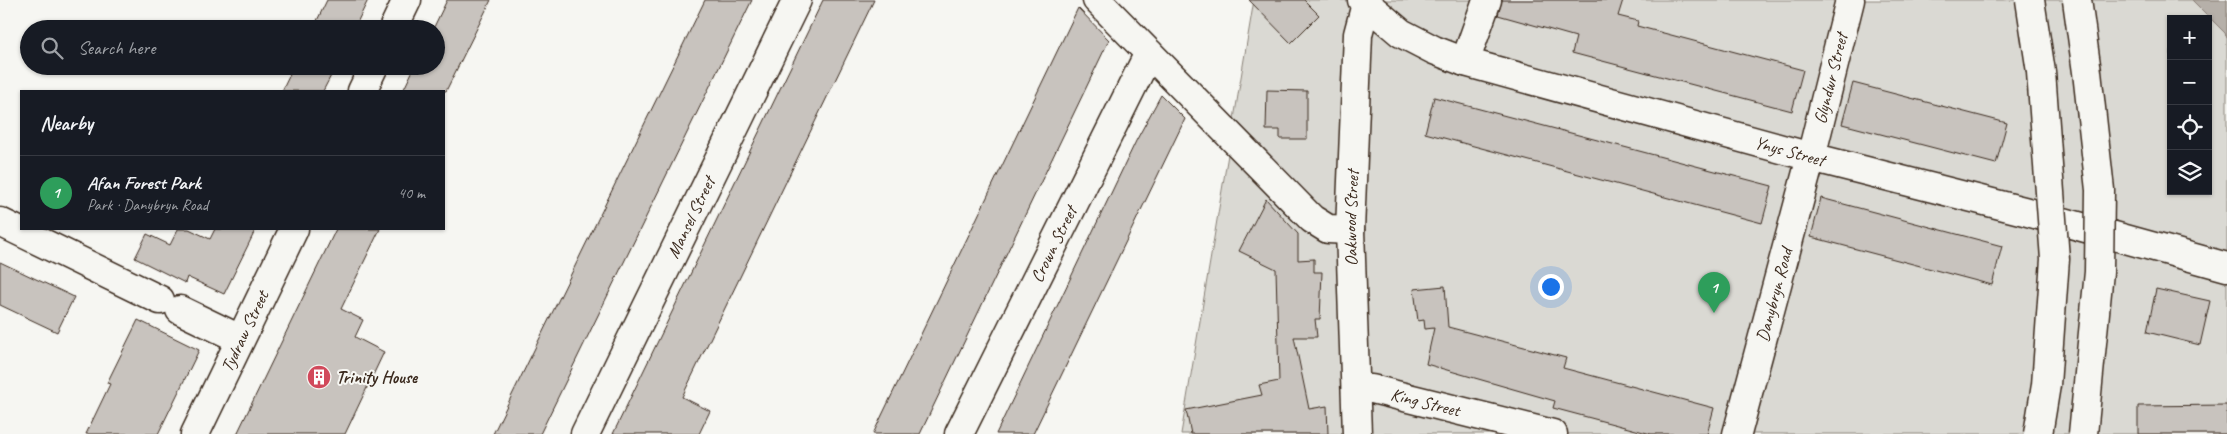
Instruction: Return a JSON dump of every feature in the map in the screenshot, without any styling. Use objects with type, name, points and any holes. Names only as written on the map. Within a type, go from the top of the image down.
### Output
[{"type":"main road","points":[[397,20],[407,0]]},
{"type":"main road","name":"Mansel Street","points":[[585,434],[796,0]]},
{"type":"main road","points":[[1097,0],[1312,219],[1328,230],[1350,230]]},
{"type":"main road","points":[[1466,62],[1487,0]]},
{"type":"main road","name":"Glyndwr Street","points":[[1811,157],[1850,0]]},
{"type":"main road","points":[[2030,0],[2041,72],[2055,259],[2046,384],[2038,434]]},
{"type":"main road","points":[[2077,0],[2100,190],[2099,272],[2082,434]]},
{"type":"main road","name":"Ynys Street","points":[[1364,2],[1400,33],[1434,50],[1466,62],[1811,157],[2024,211],[2227,266]]},
{"type":"main road","name":"Oakwood Street","points":[[1356,434],[1350,230],[1358,34],[1364,2]]},
{"type":"main road","name":"Crown Street","points":[[959,434],[1149,53]]},
{"type":"main road","points":[[362,90],[370,75]]},
{"type":"main road","name":"Danybryn Road","points":[[1737,434],[1811,157]]},
{"type":"main road","points":[[0,222],[240,339]]},
{"type":"main road","name":"Tydraw Street","points":[[195,434],[294,230]]},
{"type":"main road","name":"King Street","points":[[1356,389],[1372,389],[1553,434]]},
{"type":"shaded area","points":[[1254,0],[2227,0],[2227,434],[1181,434]]},
{"type":"shaded area","points":[[2192,0],[2227,0],[2227,38],[2225,33],[2212,20],[2212,15],[2207,15]]},
{"type":"building","points":[[327,0],[368,0],[358,20],[317,20]]},
{"type":"building","points":[[447,0],[491,0],[446,91],[403,90],[411,75],[445,75],[445,20],[437,20]]},
{"type":"building","points":[[705,0],[752,0],[540,434],[493,434]]},
{"type":"building","points":[[823,0],[874,0],[682,397],[710,411],[699,434],[613,434]]},
{"type":"building","points":[[1249,0],[1304,0],[1319,15],[1291,43]]},
{"type":"building","points":[[1502,0],[1623,0],[1618,16],[1638,21],[1637,26],[1803,70],[1792,111],[1572,53],[1576,37],[1498,15]]},
{"type":"building","points":[[1078,8],[1109,40],[920,434],[873,434]]},
{"type":"building","points":[[290,75],[331,75],[324,90],[282,90]]},
{"type":"building","points":[[1853,83],[2007,123],[1996,164],[1842,124]]},
{"type":"building","points":[[1267,90],[1307,91],[1307,139],[1280,139],[1280,130],[1266,130]]},
{"type":"building","points":[[1161,95],[1185,119],[1033,434],[996,434],[1136,141]]},
{"type":"building","points":[[1434,97],[1772,186],[1762,223],[1425,133]]},
{"type":"building","points":[[1821,198],[2002,246],[1992,285],[1811,237]]},
{"type":"building","points":[[1266,199],[1298,234],[1298,260],[1314,259],[1314,272],[1322,272],[1320,319],[1315,319],[1317,337],[1294,337],[1309,409],[1327,406],[1328,434],[1191,434],[1186,410],[1262,395],[1259,385],[1279,381],[1276,269],[1239,251]]},
{"type":"building","points":[[178,230],[191,230],[210,239],[214,230],[256,230],[224,294],[187,277],[185,283],[135,258],[147,234],[170,245]]},
{"type":"building","name":"Trinity House","points":[[336,230],[380,230],[341,309],[363,320],[355,337],[384,352],[345,434],[237,434]]},
{"type":"building","points":[[0,262],[74,297],[57,332],[0,305]]},
{"type":"building","points":[[1445,286],[1448,327],[1566,358],[1563,368],[1714,408],[1707,434],[1651,434],[1553,408],[1555,401],[1426,364],[1434,328],[1425,329],[1424,320],[1418,321],[1414,289]]},
{"type":"building","points":[[2156,289],[2210,301],[2200,345],[2147,332]]},
{"type":"building","points":[[138,320],[199,350],[158,434],[86,434],[110,384],[107,383]]},
{"type":"building","points":[[2227,405],[2227,434],[2138,434],[2138,406]]},
{"type":"place","name":"Afan Forest Park","points":[[1714,313]]},
{"type":"place","name":"Trinity House","points":[[319,377]]}]
